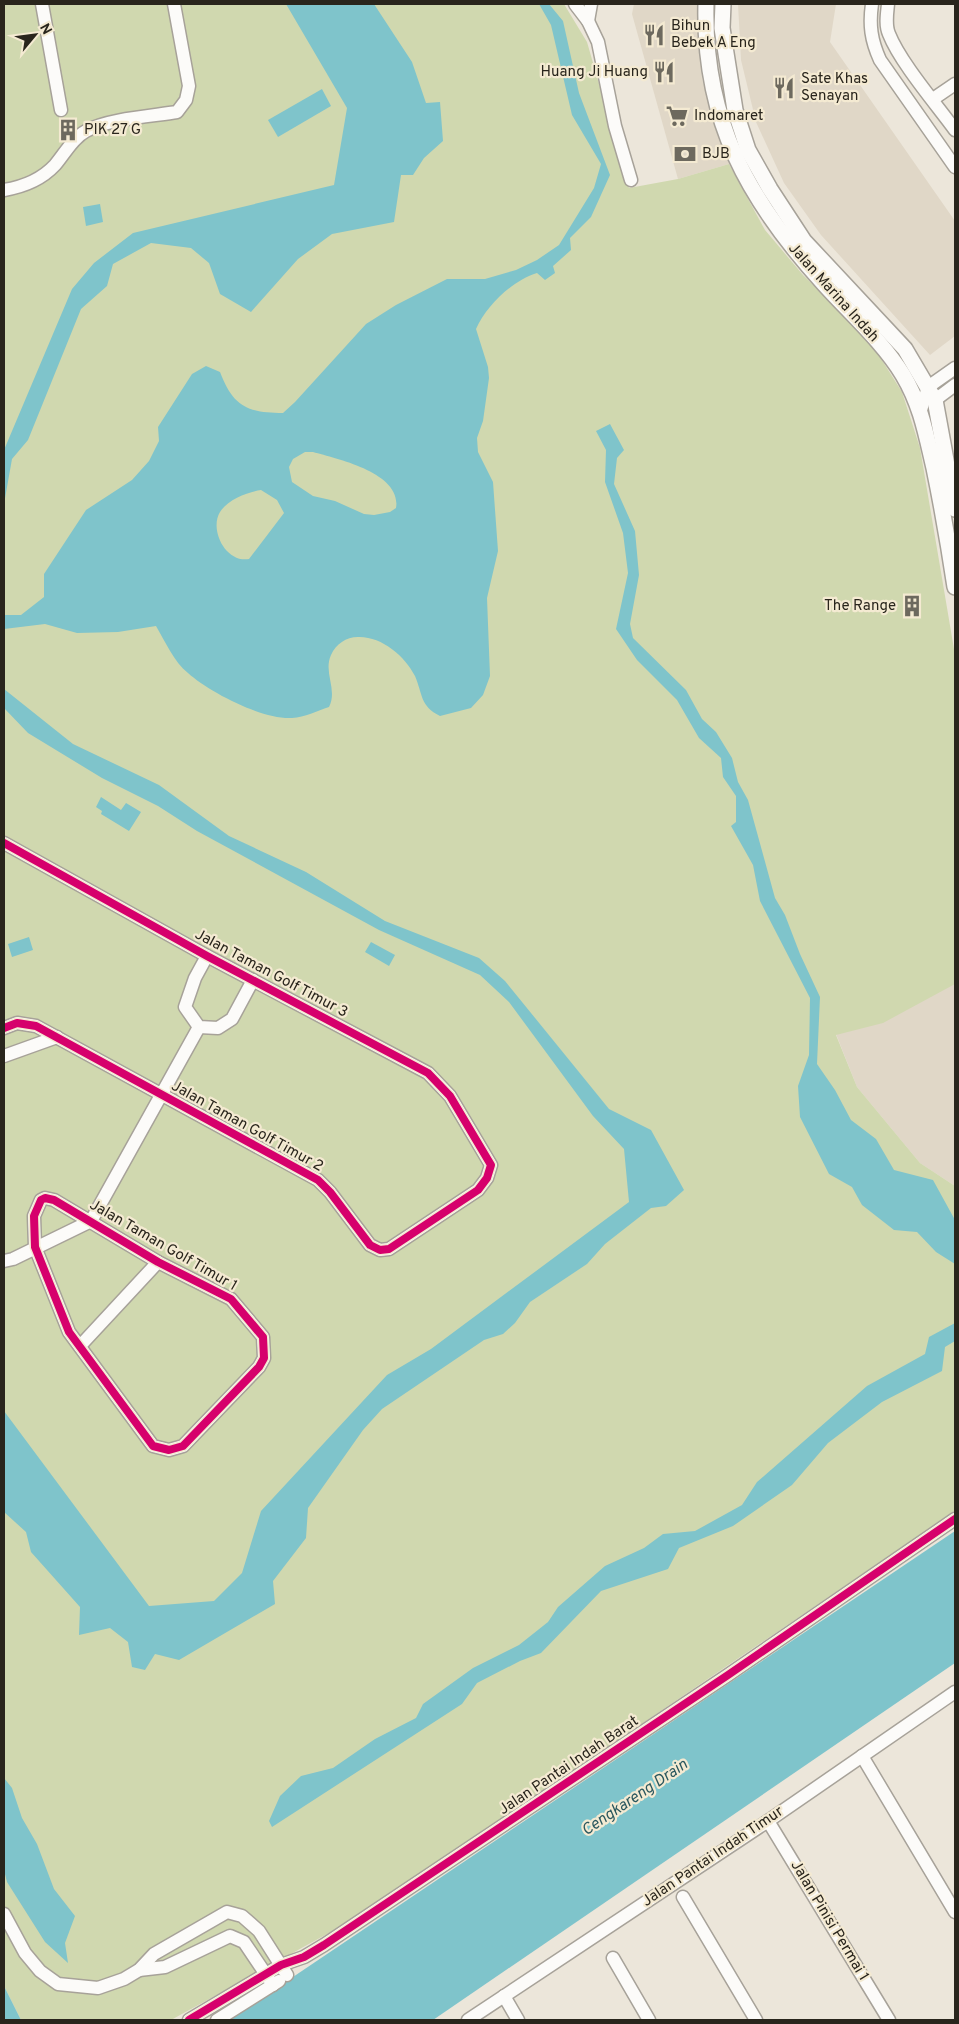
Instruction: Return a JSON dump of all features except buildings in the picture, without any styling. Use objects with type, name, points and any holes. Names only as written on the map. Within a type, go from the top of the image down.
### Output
[{"type":"main road","name":"Jalan Marina Indah","points":[[706,4],[705,35],[709,75],[728,140],[739,167],[770,221],[794,251],[885,351],[902,374],[921,410],[940,498],[955,586]]},
{"type":"main road","name":"Jalan Marina Indah","points":[[723,4],[722,28],[735,110],[748,150],[770,189],[804,241],[905,349],[932,393],[955,509]]},
{"type":"street","points":[[42,4],[61,110]]},
{"type":"street","points":[[4,190],[20,187],[38,177],[53,166],[74,140],[86,131],[101,125],[177,112],[186,100],[189,86],[174,4]]},
{"type":"street","points":[[575,4],[588,21],[598,42],[615,126],[631,180]]},
{"type":"street","points":[[588,21],[591,4]]},
{"type":"street","points":[[872,4],[870,19],[872,41],[880,60],[955,167]]},
{"type":"street","points":[[888,4],[886,15],[888,33],[896,48],[955,130]]},
{"type":"street","points":[[933,100],[955,84]]},
{"type":"street","points":[[921,410],[932,393],[955,368]]},
{"type":"street","points":[[932,393],[955,385]]},
{"type":"street","name":"Jalan Taman Golf Timur 3","points":[[4,843],[207,956],[428,1073],[450,1096],[491,1165]]},
{"type":"street","points":[[4,856],[17,850]]},
{"type":"street","points":[[199,1027],[185,1007],[195,978],[207,956]]},
{"type":"street","points":[[199,1027],[218,1028],[232,1019],[253,980]]},
{"type":"street","name":"Jalan Taman Golf Timur 2","points":[[4,1028],[17,1023],[36,1026],[318,1180],[370,1244],[380,1250],[389,1249],[478,1190],[487,1178],[491,1165]]},
{"type":"street","points":[[4,1269],[9,1260],[91,1221],[199,1027]]},
{"type":"street","points":[[4,1056],[57,1037]]},
{"type":"street","name":"Jalan Taman Golf Timur 1","points":[[41,1200],[54,1200],[158,1262],[231,1299],[263,1337],[264,1358],[259,1367],[183,1446],[169,1450],[153,1446],[69,1332],[35,1248],[34,1216],[41,1200]]},
{"type":"street","name":"Jalan Taman Golf Timur 1","points":[[80,1346],[158,1262]]},
{"type":"street","name":"Jalan Pantai Indah Barat","points":[[189,2020],[269,1979],[304,1957],[728,1675],[955,1519]]},
{"type":"street","name":"Jalan Pantai Indah Timur","points":[[468,2020],[768,1821],[955,1694]]},
{"type":"street","points":[[862,1756],[955,1912]]},
{"type":"street","name":"Jalan Pinisi Permai 1","points":[[768,1821],[889,2020]]},
{"type":"street","points":[[683,1897],[756,2020]]},
{"type":"street","points":[[4,1914],[25,1953],[40,1970],[58,1984],[98,1988],[124,1979],[139,1970],[154,1954],[227,1912],[242,1916],[259,1931],[284,1970]]},
{"type":"street","points":[[139,1970],[165,1967],[230,1936],[244,1942],[269,1979]]},
{"type":"street","points":[[613,1958],[649,2020]]},
{"type":"street","name":"Jalan Pantai Indah Barat","points":[[216,2020],[269,1979]]},
{"type":"street","points":[[504,1996],[518,2020]]},
{"type":"shaded area","points":[[634,4],[697,4],[702,79],[729,164],[678,179],[632,14]]},
{"type":"shaded area","points":[[738,4],[836,4],[830,42],[955,221],[955,336],[930,355],[821,235],[784,183],[756,122],[741,60]]},
{"type":"shaded area","points":[[955,655],[955,1186],[920,1163],[857,1087],[836,1034]]},
{"type":"green space","points":[[4,4],[564,4],[587,42],[629,188],[678,179],[729,164],[765,230],[803,275],[868,338],[902,392],[920,448],[955,655],[955,984],[883,1023],[836,1035],[857,1087],[920,1163],[955,1186],[955,1511],[356,1918],[171,2020],[21,2020],[4,1986]]},
{"type":"water","points":[[286,4],[374,4],[412,62],[426,103],[440,102],[443,141],[424,158],[413,175],[401,175],[394,222],[332,234],[298,259],[251,312],[220,294],[209,263],[191,248],[151,243],[113,264],[107,286],[81,309],[28,440],[12,459],[4,504],[4,450],[72,289],[94,263],[133,233],[334,185],[347,108]]},
{"type":"water","points":[[539,4],[549,4],[563,21],[579,93],[610,175],[591,217],[570,238],[571,250],[553,266],[555,273],[545,280],[537,273],[518,282],[501,295],[487,311],[476,329],[488,367],[489,378],[483,421],[477,438],[478,452],[493,482],[498,551],[487,598],[490,676],[483,695],[471,708],[440,716],[425,704],[415,676],[399,655],[375,640],[354,637],[342,642],[331,655],[329,668],[332,694],[329,707],[302,716],[292,718],[280,717],[252,710],[222,696],[197,680],[178,663],[156,626],[118,632],[77,633],[45,624],[4,629],[4,615],[21,615],[44,597],[44,574],[86,510],[132,480],[149,461],[159,441],[158,427],[192,374],[206,366],[220,372],[230,393],[243,405],[251,409],[270,413],[283,413],[366,324],[396,305],[447,279],[485,279],[516,270],[537,260],[559,245],[594,188],[601,164],[572,115],[551,25]],"holes":[[[305,452],[313,452],[366,469],[389,485],[395,496],[396,508],[390,512],[374,515],[364,514],[335,501],[313,496],[292,482],[289,467],[293,459]],[[261,490],[277,500],[284,513],[249,559],[241,559],[233,556],[222,544],[218,536],[217,519],[228,503],[244,494]]]},
{"type":"water","points":[[322,89],[331,106],[278,137],[268,120]]},
{"type":"water","points":[[100,204],[103,222],[86,226],[83,207]]},
{"type":"water","points":[[610,424],[624,450],[617,458],[614,484],[635,531],[639,575],[630,624],[633,638],[686,690],[702,719],[716,732],[732,758],[738,782],[748,800],[775,898],[785,915],[800,954],[820,997],[817,1064],[835,1090],[851,1120],[876,1139],[894,1170],[933,1180],[955,1220],[955,1264],[936,1252],[917,1232],[894,1230],[862,1205],[852,1187],[829,1174],[800,1117],[798,1086],[809,1055],[810,998],[760,901],[753,865],[731,826],[736,822],[736,796],[723,777],[721,758],[699,738],[677,700],[637,660],[616,629],[628,573],[623,533],[605,482],[606,450],[596,431]]},
{"type":"water","points":[[4,689],[73,744],[159,785],[229,836],[306,872],[385,921],[479,958],[505,981],[609,1109],[651,1130],[684,1190],[666,1206],[651,1208],[605,1244],[587,1264],[530,1302],[515,1323],[503,1334],[484,1340],[382,1409],[363,1430],[308,1508],[306,1538],[273,1581],[275,1604],[179,1660],[155,1654],[145,1670],[132,1667],[128,1642],[110,1628],[79,1635],[80,1607],[31,1552],[26,1532],[4,1512],[4,1411],[149,1606],[214,1601],[242,1573],[261,1511],[387,1375],[431,1349],[629,1202],[624,1149],[593,1116],[509,1002],[480,975],[379,930],[197,831],[158,806],[102,778],[28,733],[4,708]]},
{"type":"water","points":[[101,797],[121,810],[126,803],[141,812],[129,831],[101,814],[102,811],[96,807]]},
{"type":"water","points":[[29,937],[33,950],[12,957],[8,944]]},
{"type":"water","points":[[371,942],[395,955],[389,966],[365,952]]},
{"type":"water","points":[[955,1323],[955,1341],[945,1347],[942,1371],[882,1402],[828,1443],[792,1485],[733,1526],[679,1548],[668,1569],[601,1591],[541,1653],[520,1661],[477,1683],[462,1704],[272,1827],[269,1821],[280,1796],[301,1776],[333,1768],[375,1739],[416,1718],[423,1704],[473,1668],[519,1645],[548,1622],[558,1607],[605,1566],[644,1548],[663,1534],[695,1531],[742,1505],[757,1482],[867,1386],[925,1354],[929,1337]]},
{"type":"water","name":"Cengkareng Drain","points":[[955,1531],[955,1663],[433,2020],[229,2020]]},
{"type":"water","points":[[4,1778],[12,1788],[22,1818],[37,1844],[54,1889],[75,1916],[65,1943],[68,1963],[45,1942],[7,1882],[4,1870]]},
{"type":"water","points":[[4,1986],[21,2020],[4,2020]]},
{"type":"cycle path","points":[[4,843],[207,956],[428,1073],[450,1096],[491,1165],[487,1178],[478,1190],[389,1249],[380,1250],[370,1245],[330,1192],[318,1180],[36,1026],[17,1023],[4,1028]]},
{"type":"cycle path","points":[[45,1198],[54,1200],[158,1262],[231,1299],[263,1337],[264,1358],[259,1367],[183,1446],[169,1450],[153,1446],[69,1332],[35,1247],[34,1216],[41,1200],[45,1198]]},
{"type":"cycle path","points":[[189,2020],[281,1965],[304,1957],[324,1945],[728,1675],[955,1519]]},
{"type":"place","name":"Bihun Bebek A Eng","points":[[654,35]]},
{"type":"place","name":"Huang Ji Huang","points":[[664,72]]},
{"type":"place","name":"Sate Khas Senayan","points":[[784,88]]},
{"type":"place","name":"Indomaret","points":[[677,116]]},
{"type":"place","name":"PIK 27 G","points":[[68,130]]},
{"type":"place","name":"BJB","points":[[685,154]]},
{"type":"place","name":"The Range","points":[[912,606]]}]
